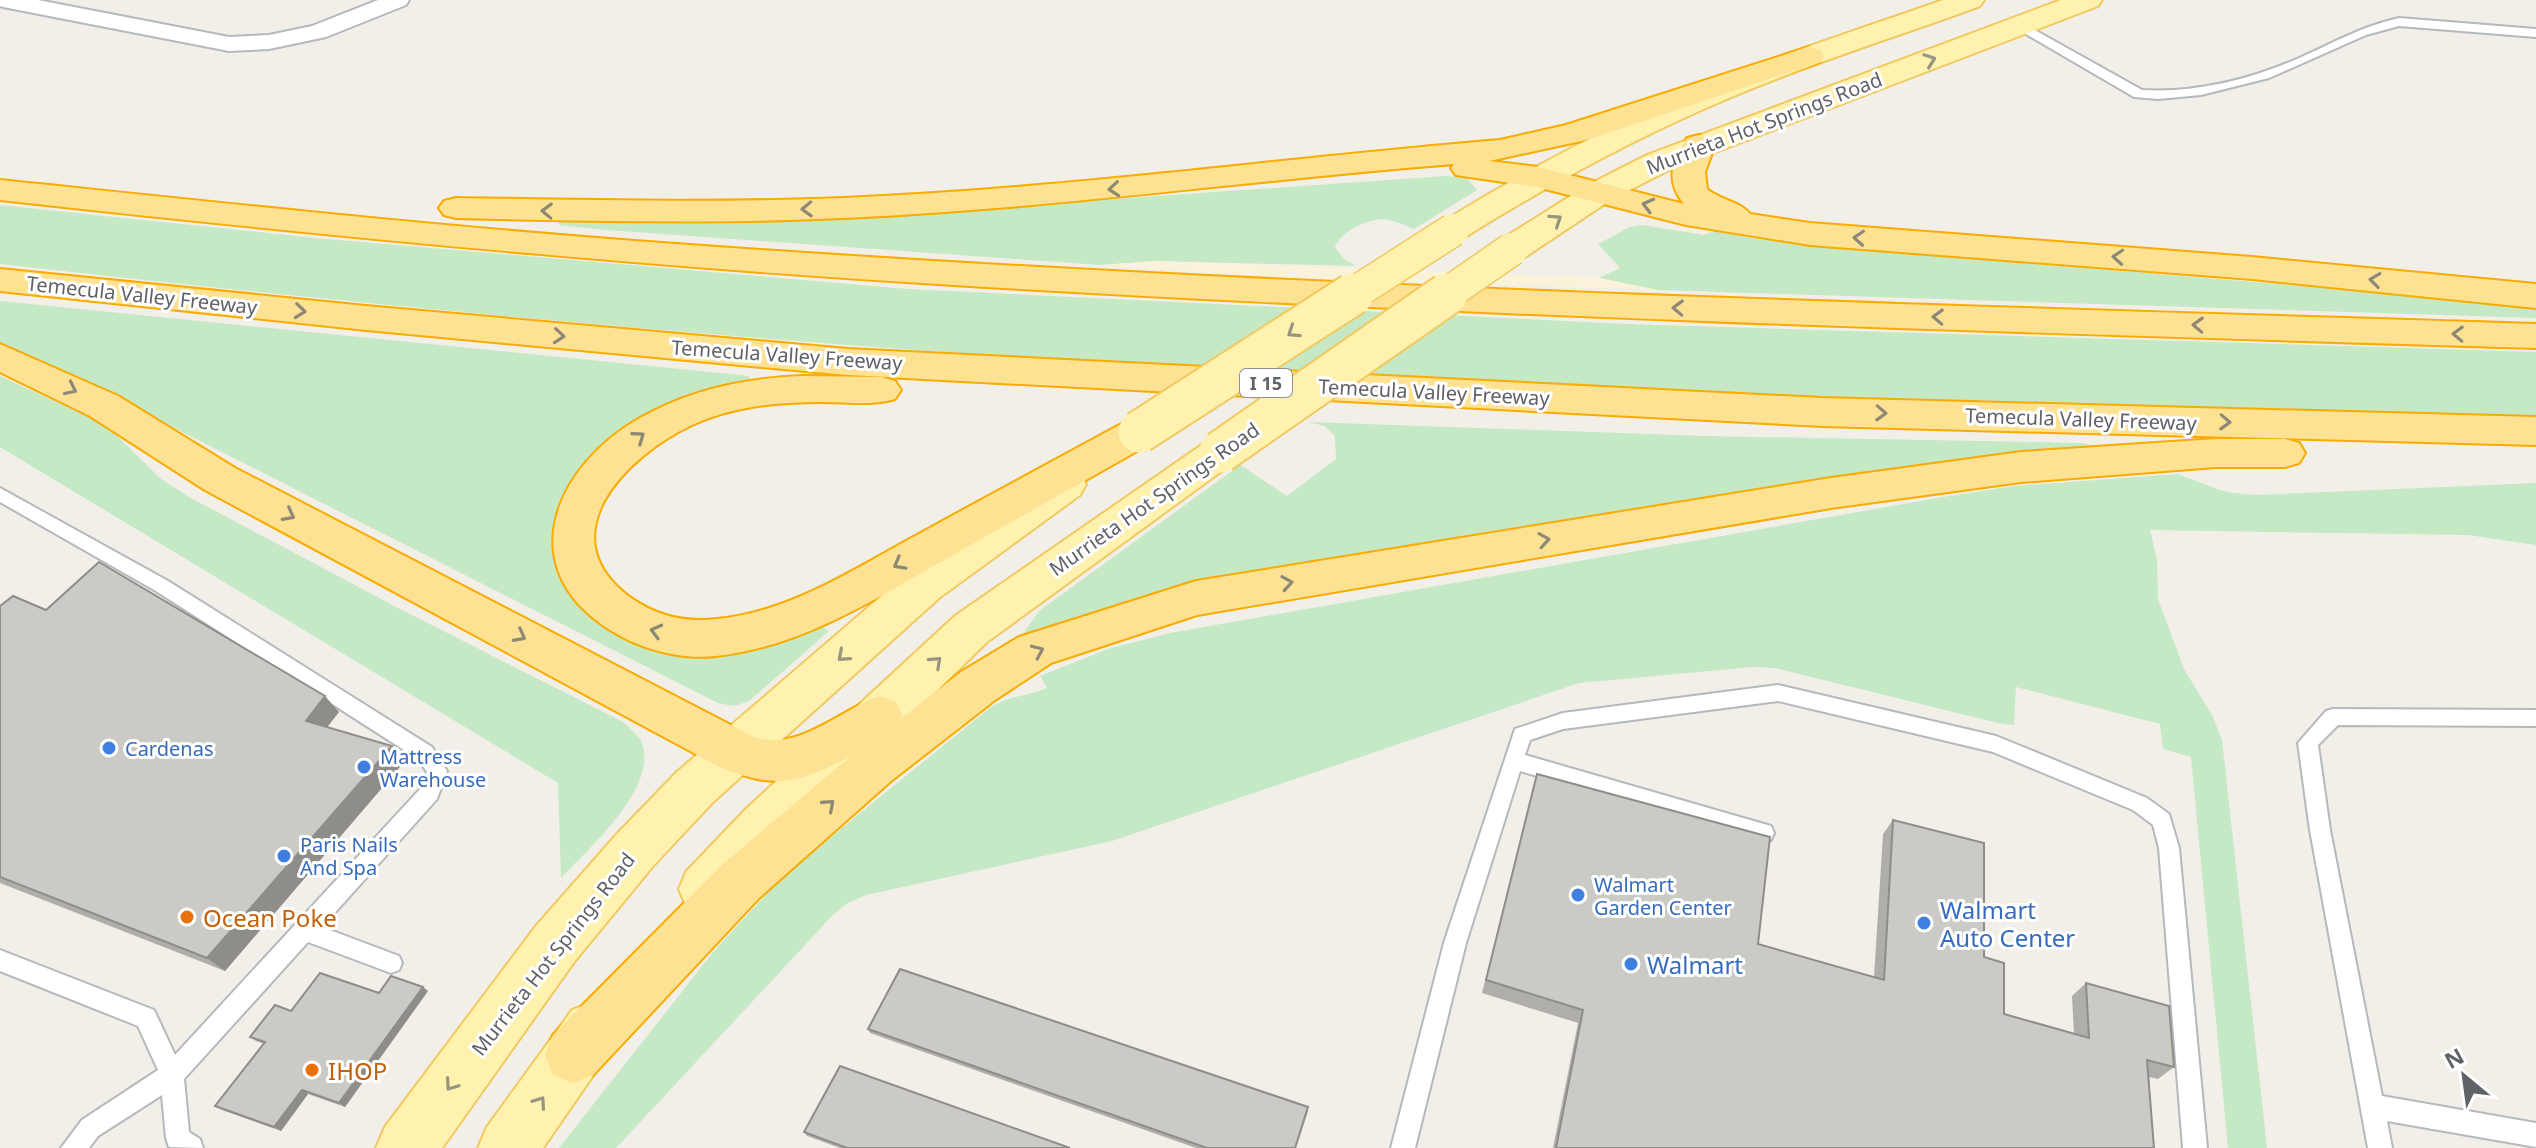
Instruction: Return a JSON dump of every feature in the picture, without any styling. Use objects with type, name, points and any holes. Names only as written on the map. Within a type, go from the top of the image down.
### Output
[{"type":"highway","points":[[1192,182],[1354,162],[1500,150],[1543,142],[1809,56]]},
{"type":"highway","points":[[1699,145],[1685,175],[1688,188],[1698,200],[1712,210],[1810,234]]},
{"type":"highway","points":[[0,176],[379,205],[690,212],[957,201],[1192,182],[1450,167],[1538,177],[1686,215],[1810,234],[2252,268],[2536,296]]},
{"type":"highway","points":[[0,190],[395,230],[694,256],[1219,290],[1544,304],[2536,336]]},
{"type":"highway","name":"Temecula Valley Freeway","points":[[0,280],[396,321],[848,362],[1822,412],[2536,431]]},
{"type":"highway","points":[[0,357],[104,406],[220,479],[735,751],[762,761],[795,757],[832,743],[879,716]]},
{"type":"highway","points":[[1139,432],[832,602],[783,623],[731,635],[681,638],[641,627],[615,611],[589,587],[575,560],[571,532],[580,503],[595,476],[622,449],[649,430],[685,412],[726,398],[769,392],[863,390],[1822,412]]},
{"type":"highway","points":[[573,1055],[741,881],[874,766],[978,686],[1035,650],[1196,598],[1831,493],[2021,467],[2216,453],[2536,449]]},
{"type":"main road","name":"Murrieta Hot Springs Road","points":[[406,1148],[555,944],[635,850],[695,787],[923,586],[1139,432],[1538,177],[1629,130],[1809,56],[1970,0]]},
{"type":"main road","name":"Murrieta Hot Springs Road","points":[[508,1148],[650,949],[764,825],[971,629],[1512,249],[1600,192],[1699,145],[2088,0]]},
{"type":"street","points":[[3,0],[229,44],[318,32],[398,0]]},
{"type":"lane","points":[[2020,27],[2139,94],[2160,96],[2226,86],[2298,63],[2378,25],[2399,22],[2536,33]]},
{"type":"lane","points":[[0,494],[162,586],[425,753],[437,771],[430,793],[172,1075],[90,1128],[73,1148]]},
{"type":"lane","points":[[1403,1148],[1455,943],[1522,735],[1563,721],[1778,693],[1996,744],[2140,804],[2162,820],[2169,848],[2195,1148]]},
{"type":"lane","points":[[2380,1148],[2320,830],[2308,743],[2333,717],[2536,718]]},
{"type":"lane","points":[[1515,761],[1764,833]]},
{"type":"lane","points":[[304,930],[391,963]]},
{"type":"lane","points":[[0,960],[146,1018],[172,1075],[178,1138],[191,1148]]},
{"type":"lane","points":[[2372,1106],[2536,1135]]},
{"type":"green space","points":[[1445,176],[1467,178],[1477,190],[1414,229],[1383,219],[1351,230],[1335,247],[1344,259],[1356,266],[1157,261],[1100,265],[606,230],[559,225],[558,221],[927,212]]},
{"type":"green space","points":[[0,205],[315,238],[908,289],[1627,324],[2536,352],[2536,419],[1515,384],[1107,363],[677,331],[338,300],[0,264]]},
{"type":"green space","points":[[1643,225],[1704,235],[1715,231],[1757,239],[1936,256],[2536,305],[2536,318],[1657,290],[1599,278],[1620,268],[1598,244],[1630,227]]},
{"type":"green space","points":[[0,301],[749,376],[749,381],[643,422],[562,573],[579,602],[605,625],[818,624],[829,631],[749,701],[734,706],[718,703],[105,393],[0,348]]},
{"type":"green space","points":[[0,376],[106,425],[161,479],[189,497],[623,722],[640,739],[644,757],[641,776],[619,814],[561,878],[558,783],[0,447]]},
{"type":"green space","points":[[1308,422],[1705,436],[2083,443],[2103,449],[1018,641],[1039,611],[1240,465],[1287,496],[1336,459],[1335,436],[1325,426]]},
{"type":"green space","points":[[2177,474],[2226,492],[2256,495],[2536,483],[2536,545],[2468,535],[2150,530],[2157,560],[2158,599],[2184,669],[2212,715],[2222,740],[2267,1148],[2228,1148],[2191,757],[2163,749],[2160,724],[2016,687],[2014,725],[1998,723],[1775,668],[1753,667],[1579,683],[1112,841],[866,895],[846,904],[832,916],[616,1148],[559,1148],[714,951],[785,874],[991,707],[1047,688],[1040,676],[1108,649],[1170,633],[1943,497],[2014,486]]},
{"type":"sand","points":[[1157,261],[1599,278],[1657,290],[1261,276],[1100,265]]},
{"type":"building","points":[[99,562],[325,696],[306,721],[392,746],[207,958],[0,877],[0,606],[13,596],[46,610]]},
{"type":"building","name":"Walmart","points":[[1537,774],[1770,837],[1758,944],[1884,980],[1893,820],[1984,843],[1984,957],[2004,963],[2004,1014],[2089,1038],[2086,983],[2169,1006],[2174,1067],[2147,1060],[2154,1148],[1556,1148],[1583,1010],[1486,980]]},
{"type":"building","points":[[900,969],[1308,1107],[1295,1148],[1207,1148],[868,1029]]},
{"type":"building","name":"IHOP","points":[[320,973],[379,993],[391,976],[423,987],[339,1103],[302,1090],[274,1127],[215,1106],[265,1042],[250,1037],[275,1005],[291,1011]]},
{"type":"building","points":[[840,1066],[1070,1148],[847,1148],[804,1132]]},
{"type":"place","name":"Cardenas","points":[[109,748]]},
{"type":"place","name":"Mattress Warehouse","points":[[364,767]]},
{"type":"place","name":"Paris Nails And Spa","points":[[284,856]]},
{"type":"place","name":"Walmart Garden Center","points":[[1578,895]]},
{"type":"place","name":"Ocean Poke","points":[[187,917]]},
{"type":"place","name":"Walmart Auto Center","points":[[1924,923]]},
{"type":"place","name":"Walmart","points":[[1631,964]]},
{"type":"place","name":"IHOP","points":[[312,1070]]}]
